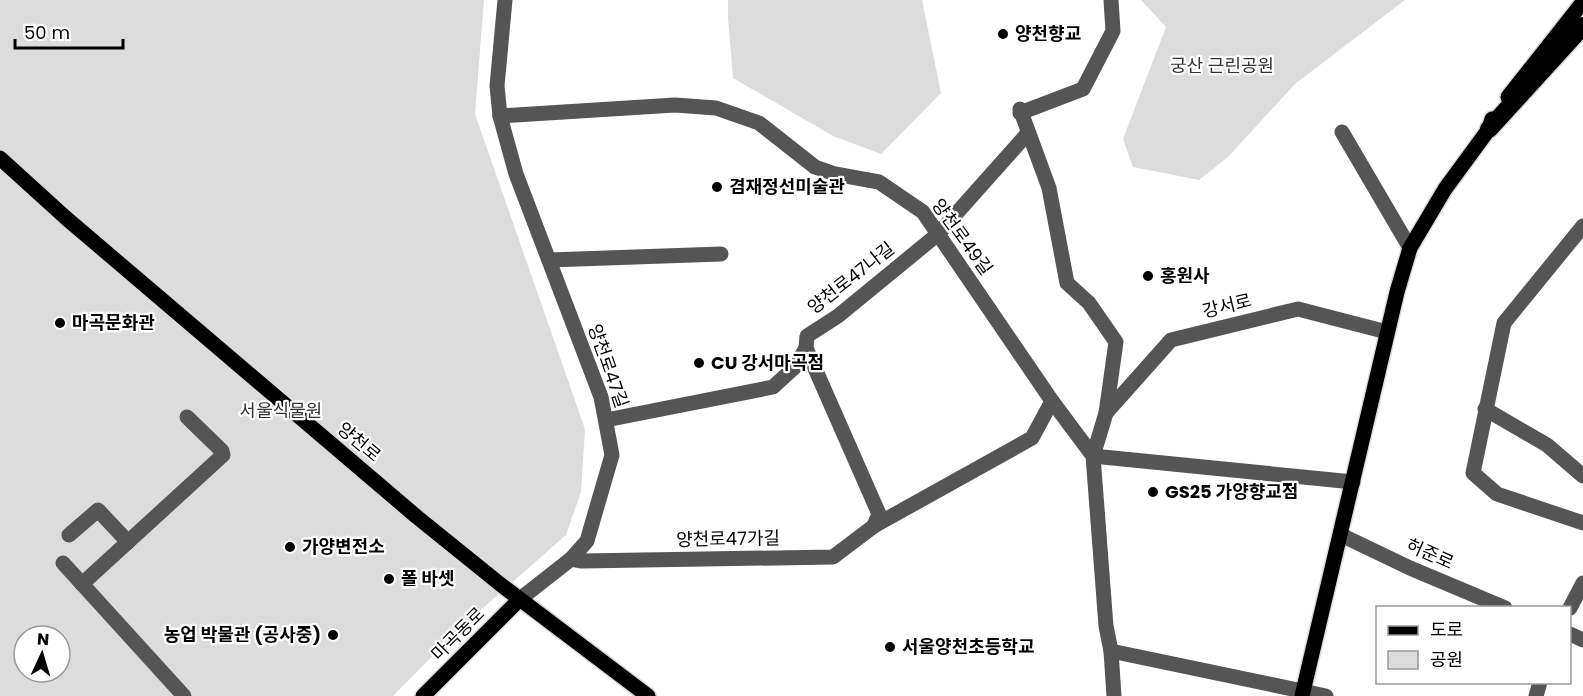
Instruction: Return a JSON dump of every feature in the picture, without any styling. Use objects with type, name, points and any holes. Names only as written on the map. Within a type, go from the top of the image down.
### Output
[{"type":"highway","points":[[1490,129],[1583,26]]},
{"type":"main road","points":[[1302,694],[1396,292],[1410,248],[1445,189],[1490,129],[1493,115],[1583,2]]},
{"type":"main road","points":[[1490,129],[1510,119],[1583,38]]},
{"type":"main road","name":"양천로","points":[[0,158],[66,218],[417,518],[648,696]]},
{"type":"main road","name":"마곡동로","points":[[423,696],[520,599]]},
{"type":"street","name":"양천로47길","points":[[505,0],[497,86],[500,116],[516,174],[601,397],[612,455],[587,541],[571,559],[520,599]]},
{"type":"street","points":[[1111,0],[1113,31],[1083,89],[1020,111],[1049,188],[1067,283],[1089,303],[1116,342],[1106,413],[1093,456],[1106,626],[1111,651],[1114,696]]},
{"type":"street","name":"양천로49길","points":[[500,116],[675,105],[716,108],[759,123],[815,167],[836,174],[879,182],[923,212],[1052,401],[1093,456]]},
{"type":"street","name":"양천로47나길","points":[[606,420],[773,387],[796,366],[806,348],[807,336],[838,316],[938,234],[1028,132]]},
{"type":"street","points":[[1342,132],[1410,248]]},
{"type":"street","points":[[1583,226],[1504,323],[1473,473],[1497,494],[1583,523]]},
{"type":"street","points":[[549,260],[722,254]]},
{"type":"street","name":"강서로","points":[[1106,413],[1171,340],[1298,309],[1387,332]]},
{"type":"street","points":[[806,348],[879,514],[874,526]]},
{"type":"street","name":"양천로47가길","points":[[571,559],[582,561],[833,557],[874,526],[1032,438],[1052,401]]},
{"type":"street","points":[[1485,410],[1547,445],[1583,476]]},
{"type":"street","points":[[82,584],[223,455],[222,451],[187,417]]},
{"type":"street","points":[[1093,456],[1353,482]]},
{"type":"street","points":[[69,535],[98,510],[128,542]]},
{"type":"street","name":"허준로","points":[[1341,535],[1500,606]]},
{"type":"street","points":[[63,563],[184,696]]},
{"type":"street","points":[[1570,606],[1583,583]]},
{"type":"street","points":[[1111,651],[1302,694],[1326,696]]},
{"type":"green space","name":"서울식물원","points":[[0,0],[484,0],[475,114],[585,429],[581,492],[566,535],[458,630],[393,696],[0,696]]},
{"type":"green space","points":[[728,0],[922,0],[941,93],[881,154],[833,136],[733,78]]},
{"type":"green space","name":"궁산 근린공원","points":[[1141,0],[1405,0],[1295,84],[1228,157],[1199,180],[1133,167],[1123,139],[1166,27]]},
{"type":"place","name":"양천향교","points":[[1003,34]]},
{"type":"place","name":"겸재정선미술관","points":[[717,187]]},
{"type":"place","name":"홍원사","points":[[1148,276]]},
{"type":"place","name":"마곡문화관","points":[[60,323]]},
{"type":"place","name":"CU 강서마곡점","points":[[699,363]]},
{"type":"place","name":"GS25 가양향교점","points":[[1153,492]]},
{"type":"place","name":"가양변전소","points":[[290,547]]},
{"type":"place","name":"폴 바셋","points":[[389,579]]},
{"type":"place","name":"농업 박물관 (공사중)","points":[[333,635]]},
{"type":"place","name":"서울양천초등학교","points":[[890,647]]}]
